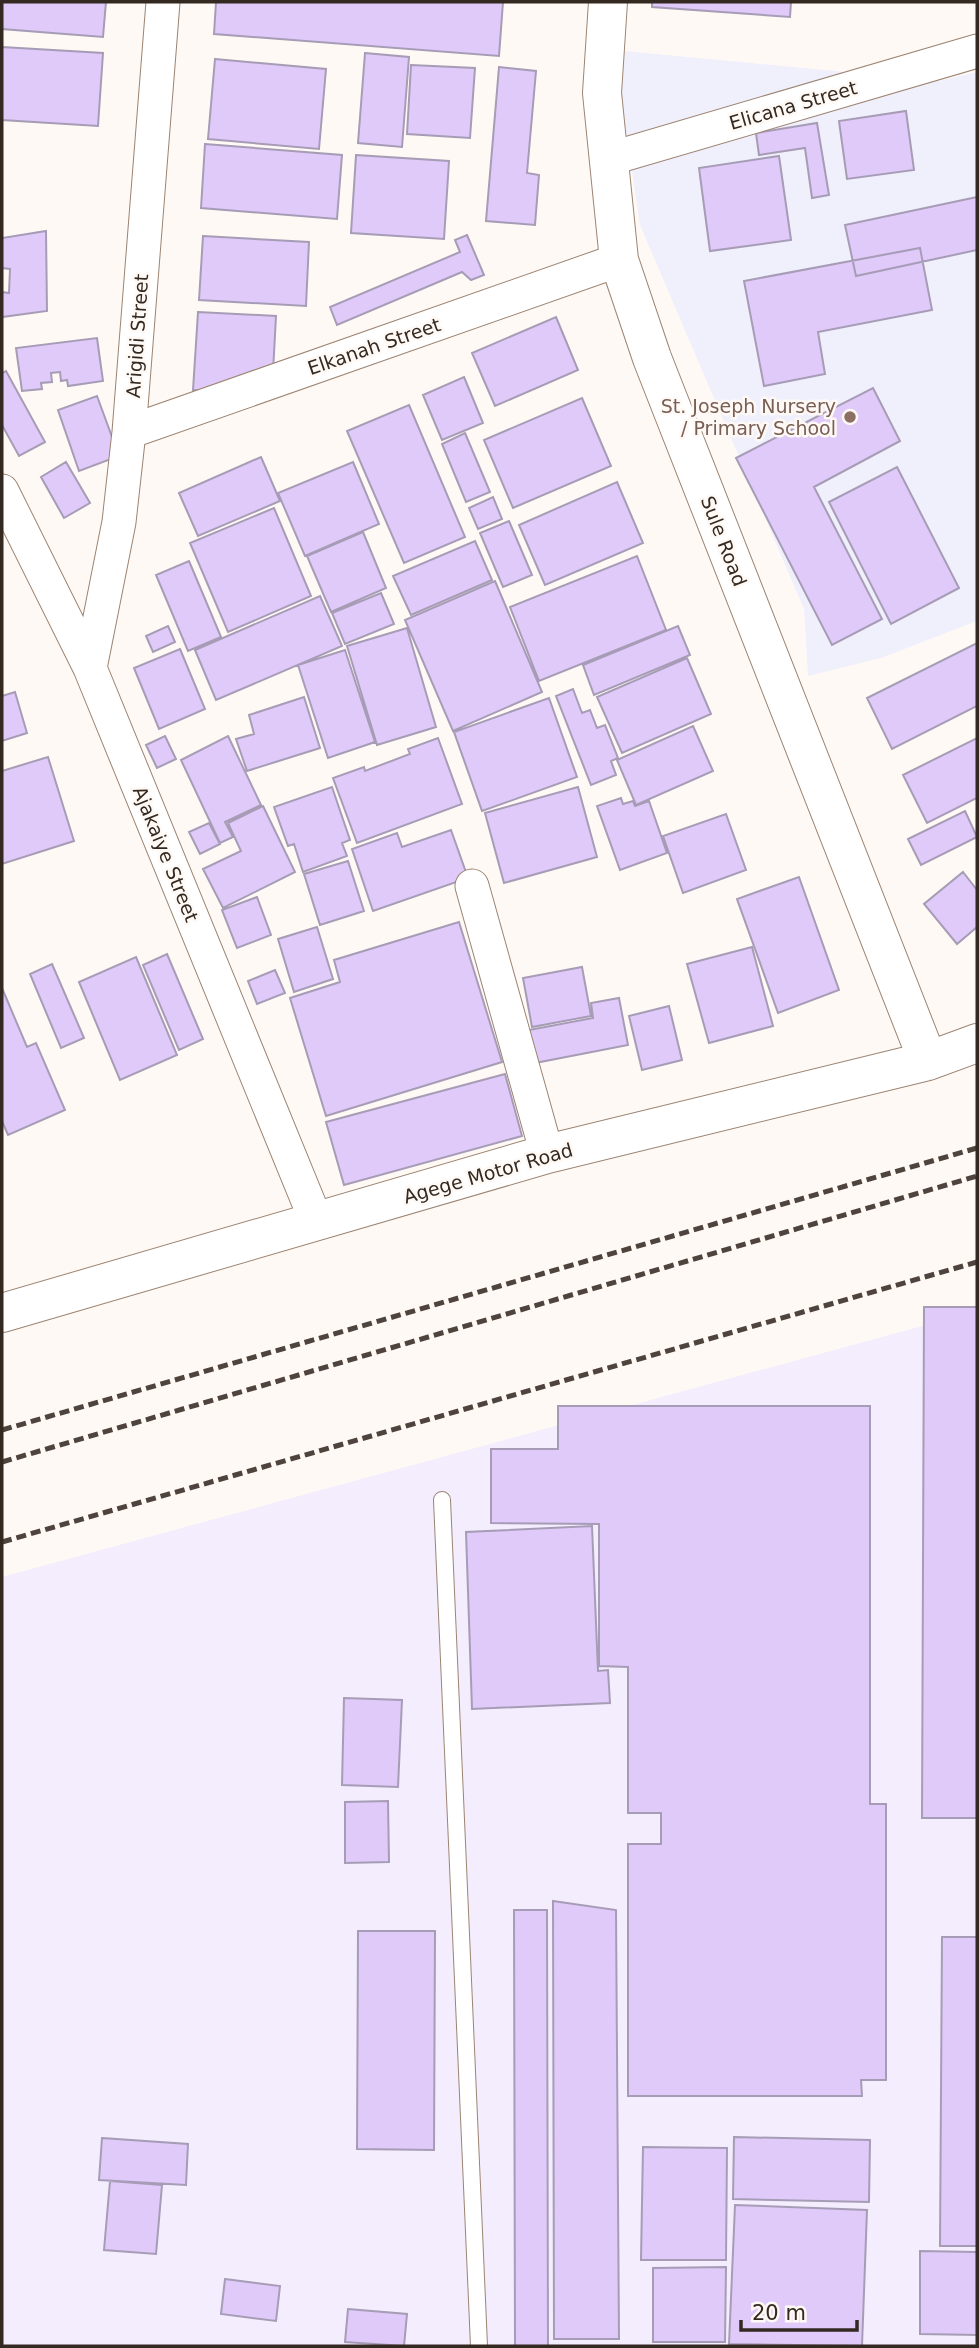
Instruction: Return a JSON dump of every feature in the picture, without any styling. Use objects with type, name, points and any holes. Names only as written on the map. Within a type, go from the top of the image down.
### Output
[{"type":"street","name":"Arigidi Street","points":[[90,668],[119,522],[130,432],[163,2]]},
{"type":"street","name":"Sule Road","points":[[608,2],[602,93],[619,260],[652,358],[928,1061]]},
{"type":"street","name":"Elicana Street","points":[[609,159],[977,51]]},
{"type":"street","name":"Elkanah Street","points":[[130,432],[619,260]]},
{"type":"street","name":"Ajakaiye Street","points":[[2,491],[90,668],[317,1223]]},
{"type":"street","points":[[472,886],[547,1154]]},
{"type":"street","name":"Agege Motor Road","points":[[2,1313],[547,1154],[928,1061],[977,1043]]},
{"type":"lane","points":[[442,1500],[479,2346]]},
{"type":"shaded area","name":"St. Joseph Nursery / Primary School","points":[[614,50],[939,81],[977,72],[977,621],[881,658],[808,676],[804,609],[640,225]]},
{"type":"shaded area","points":[[977,1311],[977,2346],[2,2346],[2,1577]]},
{"type":"building","points":[[2,2],[106,2],[103,37],[2,29]]},
{"type":"building","points":[[216,2],[503,2],[499,56],[214,34]]},
{"type":"building","points":[[652,2],[791,2],[790,17],[652,7]]},
{"type":"building","points":[[2,47],[103,53],[98,126],[2,120]]},
{"type":"building","points":[[365,53],[409,57],[402,147],[358,143]]},
{"type":"building","points":[[215,59],[326,69],[319,149],[208,139]]},
{"type":"building","points":[[411,65],[475,68],[470,138],[407,134]]},
{"type":"building","points":[[499,67],[536,71],[527,173],[539,175],[535,225],[486,221]]},
{"type":"building","points":[[906,111],[914,170],[847,179],[839,121]]},
{"type":"building","points":[[817,123],[829,195],[812,198],[805,148],[759,155],[756,133]]},
{"type":"building","points":[[205,144],[342,155],[337,219],[201,208]]},
{"type":"building","points":[[356,155],[449,161],[444,239],[351,233]]},
{"type":"building","points":[[779,156],[791,240],[710,251],[699,168]]},
{"type":"building","points":[[977,197],[977,250],[856,276],[845,225]]},
{"type":"building","points":[[46,231],[47,311],[2,317],[2,292],[9,293],[10,269],[2,268],[2,238]]},
{"type":"building","points":[[467,235],[484,275],[471,280],[462,272],[337,325],[330,307],[460,252],[455,240]]},
{"type":"building","points":[[203,236],[309,242],[306,306],[199,300]]},
{"type":"building","points":[[920,248],[932,310],[818,332],[825,374],[764,386],[744,281]]},
{"type":"building","points":[[198,312],[276,316],[273,372],[228,392],[193,390]]},
{"type":"building","points":[[556,317],[578,370],[495,406],[472,353]]},
{"type":"building","points":[[97,338],[103,381],[68,386],[67,380],[61,381],[60,372],[51,373],[52,382],[41,383],[42,389],[22,391],[16,348]]},
{"type":"building","points":[[6,371],[45,442],[19,456],[2,425],[2,373]]},
{"type":"building","points":[[464,377],[483,423],[442,440],[423,395]]},
{"type":"building","points":[[873,388],[900,441],[814,487],[882,619],[832,645],[736,458]]},
{"type":"building","points":[[97,396],[119,456],[79,471],[58,410]]},
{"type":"building","points":[[582,398],[611,466],[513,508],[484,440]]},
{"type":"building","points":[[409,405],[465,537],[404,563],[347,431]]},
{"type":"building","points":[[465,433],[490,492],[466,502],[442,444]]},
{"type":"building","points":[[261,457],[280,501],[198,536],[179,493]]},
{"type":"building","points":[[66,462],[90,503],[64,518],[41,477]]},
{"type":"building","points":[[353,462],[379,524],[305,556],[278,493]]},
{"type":"building","points":[[897,467],[959,588],[891,624],[829,502]]},
{"type":"building","points":[[617,482],[643,543],[545,585],[519,525]]},
{"type":"building","points":[[493,497],[502,519],[478,529],[469,508]]},
{"type":"building","points":[[274,508],[311,596],[228,632],[190,543]]},
{"type":"building","points":[[509,521],[532,575],[503,587],[480,533]]},
{"type":"building","points":[[363,532],[386,588],[331,612],[307,556]]},
{"type":"building","points":[[475,541],[492,580],[411,615],[393,576]]},
{"type":"building","points":[[637,556],[666,630],[539,681],[510,607]]},
{"type":"building","points":[[189,561],[221,637],[188,651],[156,575]]},
{"type":"building","points":[[495,581],[542,692],[453,731],[405,620]]},
{"type":"building","points":[[381,593],[394,624],[345,644],[332,613]]},
{"type":"building","points":[[320,596],[342,646],[216,700],[195,650]]},
{"type":"building","points":[[168,626],[175,642],[153,652],[146,636]]},
{"type":"building","points":[[678,626],[690,655],[594,695],[583,665]]},
{"type":"building","points":[[407,628],[436,727],[377,745],[347,646]]},
{"type":"building","points":[[977,643],[977,706],[892,749],[867,698]]},
{"type":"building","points":[[180,649],[205,709],[159,729],[134,668]]},
{"type":"building","points":[[345,650],[375,742],[328,758],[298,665]]},
{"type":"building","points":[[687,658],[711,714],[622,753],[597,697]]},
{"type":"building","points":[[573,689],[582,713],[590,710],[597,728],[605,725],[618,758],[611,761],[616,775],[591,785],[556,696]]},
{"type":"building","points":[[15,692],[27,733],[2,741],[2,696]]},
{"type":"building","points":[[304,697],[320,748],[247,771],[236,739],[254,734],[249,715]]},
{"type":"building","points":[[549,698],[577,777],[482,811],[454,732]]},
{"type":"building","points":[[693,726],[713,771],[636,805],[617,760]]},
{"type":"building","points":[[165,736],[176,759],[157,768],[146,745]]},
{"type":"building","points":[[228,736],[261,805],[225,822],[233,837],[220,843],[181,760]]},
{"type":"building","points":[[438,738],[462,804],[357,843],[333,778],[364,767],[365,771],[410,754],[408,749]]},
{"type":"building","points":[[977,738],[977,798],[927,823],[903,775]]},
{"type":"building","points":[[48,757],[74,841],[2,864],[2,771]]},
{"type":"building","points":[[332,787],[350,840],[342,843],[347,856],[303,872],[294,844],[288,846],[274,807]]},
{"type":"building","points":[[578,787],[597,857],[504,883],[485,813]]},
{"type":"building","points":[[621,798],[623,804],[633,801],[635,806],[649,801],[667,853],[620,870],[597,806]]},
{"type":"building","points":[[263,806],[295,872],[223,908],[203,869],[241,851],[228,823]]},
{"type":"building","points":[[965,811],[977,837],[921,865],[908,839]]},
{"type":"building","points":[[726,814],[746,870],[683,893],[663,836]]},
{"type":"building","points":[[209,823],[220,844],[200,854],[189,832]]},
{"type":"building","points":[[451,830],[468,878],[373,911],[352,849],[397,833],[402,847]]},
{"type":"building","points":[[348,861],[364,911],[320,925],[304,874]]},
{"type":"building","points":[[963,872],[977,890],[977,927],[957,944],[924,904]]},
{"type":"building","points":[[799,877],[839,990],[778,1013],[737,899]]},
{"type":"building","points":[[257,897],[271,935],[237,948],[222,910]]},
{"type":"building","points":[[459,922],[502,1062],[326,1116],[290,998],[340,982],[334,960]]},
{"type":"building","points":[[317,927],[333,979],[294,992],[278,939]]},
{"type":"building","points":[[752,947],[773,1026],[709,1043],[687,964]]},
{"type":"building","points":[[167,954],[203,1039],[179,1050],[143,965]]},
{"type":"building","points":[[136,957],[177,1055],[120,1080],[79,982]]},
{"type":"building","points":[[52,964],[84,1038],[61,1048],[30,974]]},
{"type":"building","points":[[582,967],[591,1016],[532,1027],[523,978]]},
{"type":"building","points":[[275,970],[285,993],[257,1004],[248,981]]},
{"type":"building","points":[[2,988],[27,1047],[36,1043],[65,1110],[8,1135],[2,1121]]},
{"type":"building","points":[[619,998],[628,1045],[535,1063],[529,1030],[593,1018],[591,1003]]},
{"type":"building","points":[[669,1006],[682,1060],[642,1070],[629,1016]]},
{"type":"building","points":[[505,1074],[522,1136],[344,1185],[326,1122]]},
{"type":"building","points":[[924,1307],[977,1307],[977,1818],[922,1818]]},
{"type":"building","points":[[558,1406],[870,1406],[870,1804],[886,1804],[886,2080],[861,2080],[862,2096],[628,2096],[628,1844],[661,1844],[661,1813],[628,1813],[628,1667],[599,1666],[599,1524],[491,1523],[491,1449],[558,1449]]},
{"type":"building","points":[[592,1526],[598,1671],[608,1670],[610,1703],[472,1709],[466,1532]]},
{"type":"building","points":[[344,1698],[402,1700],[398,1787],[342,1785]]},
{"type":"building","points":[[388,1801],[389,1862],[345,1863],[345,1802]]},
{"type":"building","points":[[553,1901],[616,1910],[619,2339],[554,2339]]},
{"type":"building","points":[[514,1910],[547,1910],[548,2346],[515,2346]]},
{"type":"building","points":[[358,1931],[435,1931],[434,2150],[357,2149]]},
{"type":"building","points":[[942,1937],[977,1937],[977,2246],[940,2246]]},
{"type":"building","points":[[734,2137],[870,2140],[869,2202],[733,2199]]},
{"type":"building","points":[[102,2138],[188,2144],[186,2185],[99,2180]]},
{"type":"building","points":[[643,2147],[727,2148],[726,2260],[641,2260]]},
{"type":"building","points":[[110,2181],[162,2185],[156,2254],[104,2250]]},
{"type":"building","points":[[735,2205],[867,2210],[862,2346],[729,2344]]},
{"type":"building","points":[[920,2251],[977,2252],[977,2335],[920,2334]]},
{"type":"building","points":[[726,2267],[725,2342],[653,2342],[653,2268]]},
{"type":"building","points":[[225,2279],[280,2286],[276,2321],[221,2314]]},
{"type":"building","points":[[348,2309],[407,2314],[404,2346],[345,2342]]},
{"type":"railway","points":[[2,1430],[977,1148]]},
{"type":"railway","points":[[2,1462],[977,1176]]},
{"type":"railway","points":[[2,1542],[977,1262]]},
{"type":"place","name":"St. Joseph Nursery / Primary School","points":[[850,417]]}]
